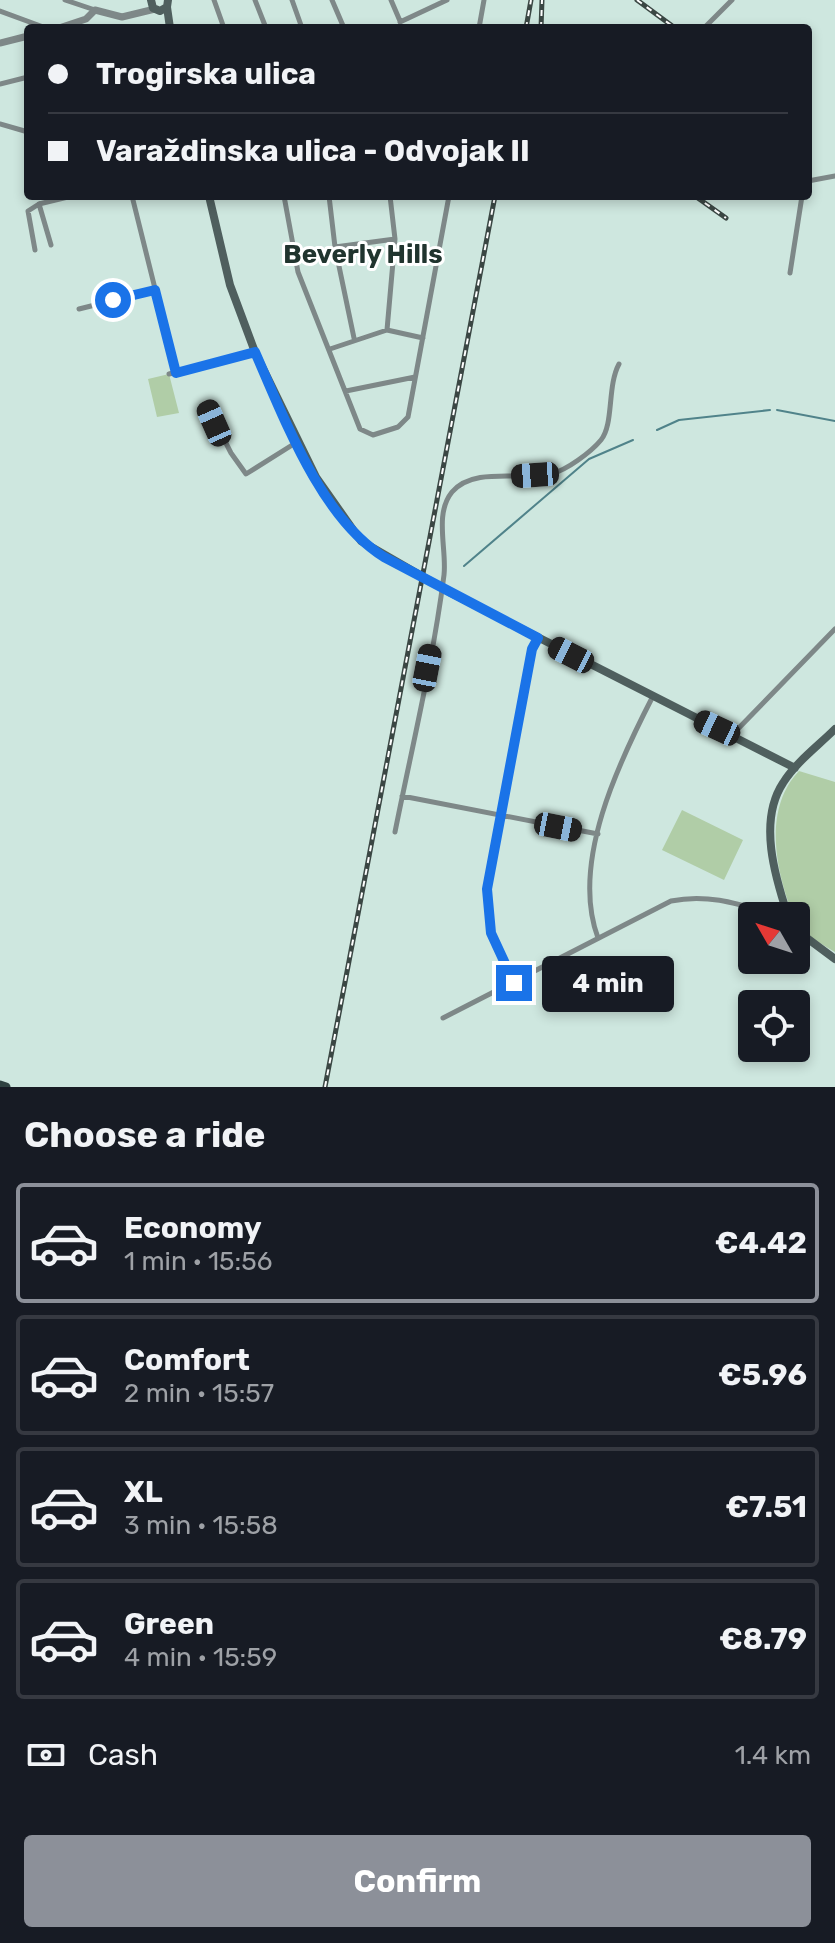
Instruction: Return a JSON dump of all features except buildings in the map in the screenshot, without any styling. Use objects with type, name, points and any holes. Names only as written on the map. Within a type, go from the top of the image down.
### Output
[{"type":"main road","points":[[159,5],[168,24]]},
{"type":"main road","points":[[210,200],[230,285],[255,352],[297,442],[329,499],[357,537],[384,557],[442,588],[795,768]]},
{"type":"main road","points":[[784,902],[772,858],[771,829],[779,789],[795,768],[835,729]]},
{"type":"main road","points":[[810,940],[835,959]]},
{"type":"main road","points":[[0,1085],[6,1087]]},
{"type":"street","points":[[65,0],[122,17],[177,0]]},
{"type":"street","points":[[214,0],[223,24]]},
{"type":"street","points":[[255,0],[264,24]]},
{"type":"street","points":[[292,0],[301,24]]},
{"type":"street","points":[[332,0],[342,24]]},
{"type":"street","points":[[391,0],[401,24]]},
{"type":"street","points":[[403,24],[447,0]]},
{"type":"street","points":[[480,24],[484,0]]},
{"type":"street","points":[[708,24],[732,0]]},
{"type":"street","points":[[71,24],[86,19],[95,10]]},
{"type":"street","points":[[0,11],[35,24]]},
{"type":"street","points":[[0,43],[24,37]]},
{"type":"street","points":[[0,84],[24,78]]},
{"type":"street","points":[[0,124],[24,131]]},
{"type":"street","points":[[812,180],[835,176]]},
{"type":"street","points":[[35,250],[28,211],[39,204],[56,200]]},
{"type":"street","points":[[133,200],[176,373]]},
{"type":"street","points":[[285,200],[291,249],[360,429],[373,435],[405,423],[448,200]]},
{"type":"street","points":[[329,200],[335,247],[354,338]]},
{"type":"street","points":[[387,330],[395,239],[390,200]]},
{"type":"street","points":[[790,273],[801,200]]},
{"type":"street","points":[[39,204],[51,245]]},
{"type":"street","points":[[335,247],[395,239]]},
{"type":"street","points":[[79,309],[155,290]]},
{"type":"street","points":[[330,349],[354,338],[387,330],[423,338]]},
{"type":"street","points":[[169,374],[255,352]]},
{"type":"street","points":[[395,832],[442,588],[446,503],[462,483],[477,479],[551,474],[568,466],[604,435],[611,379],[619,364]]},
{"type":"street","points":[[346,391],[415,377]]},
{"type":"street","points":[[207,406],[231,453],[246,474],[297,442]]},
{"type":"street","points":[[732,735],[835,629]]},
{"type":"street","points":[[514,983],[496,948],[487,912],[487,889],[532,649],[538,638]]},
{"type":"street","points":[[598,938],[592,899],[598,834],[613,782],[653,696]]},
{"type":"street","points":[[402,796],[598,834]]},
{"type":"street","points":[[443,1018],[671,901],[692,897],[721,899],[738,904]]},
{"type":"green space","points":[[169,374],[179,413],[157,417],[148,379]]},
{"type":"green space","points":[[799,771],[835,782],[835,952],[810,937],[810,902],[788,902],[783,886],[776,825],[787,787]]},
{"type":"green space","points":[[682,810],[743,840],[724,880],[662,850]]},
{"type":"waterway","points":[[657,430],[679,420],[770,410]]},
{"type":"waterway","points":[[777,410],[835,421]]},
{"type":"waterway","points":[[464,566],[589,459],[633,440]]},
{"type":"railway","points":[[527,24],[531,0]]},
{"type":"railway","points":[[541,24],[542,0]]},
{"type":"railway","points":[[637,0],[670,24]]},
{"type":"railway","points":[[325,1087],[494,200]]},
{"type":"railway","points":[[701,200],[726,218]]},
{"type":"district","name":"Beverly Hills","points":[[363,254]]},
{"type":"route","points":[[113,300],[155,290],[176,373],[255,352],[297,442],[329,499],[361,541],[384,557],[538,638],[532,649],[487,889],[491,933],[514,983]]}]
